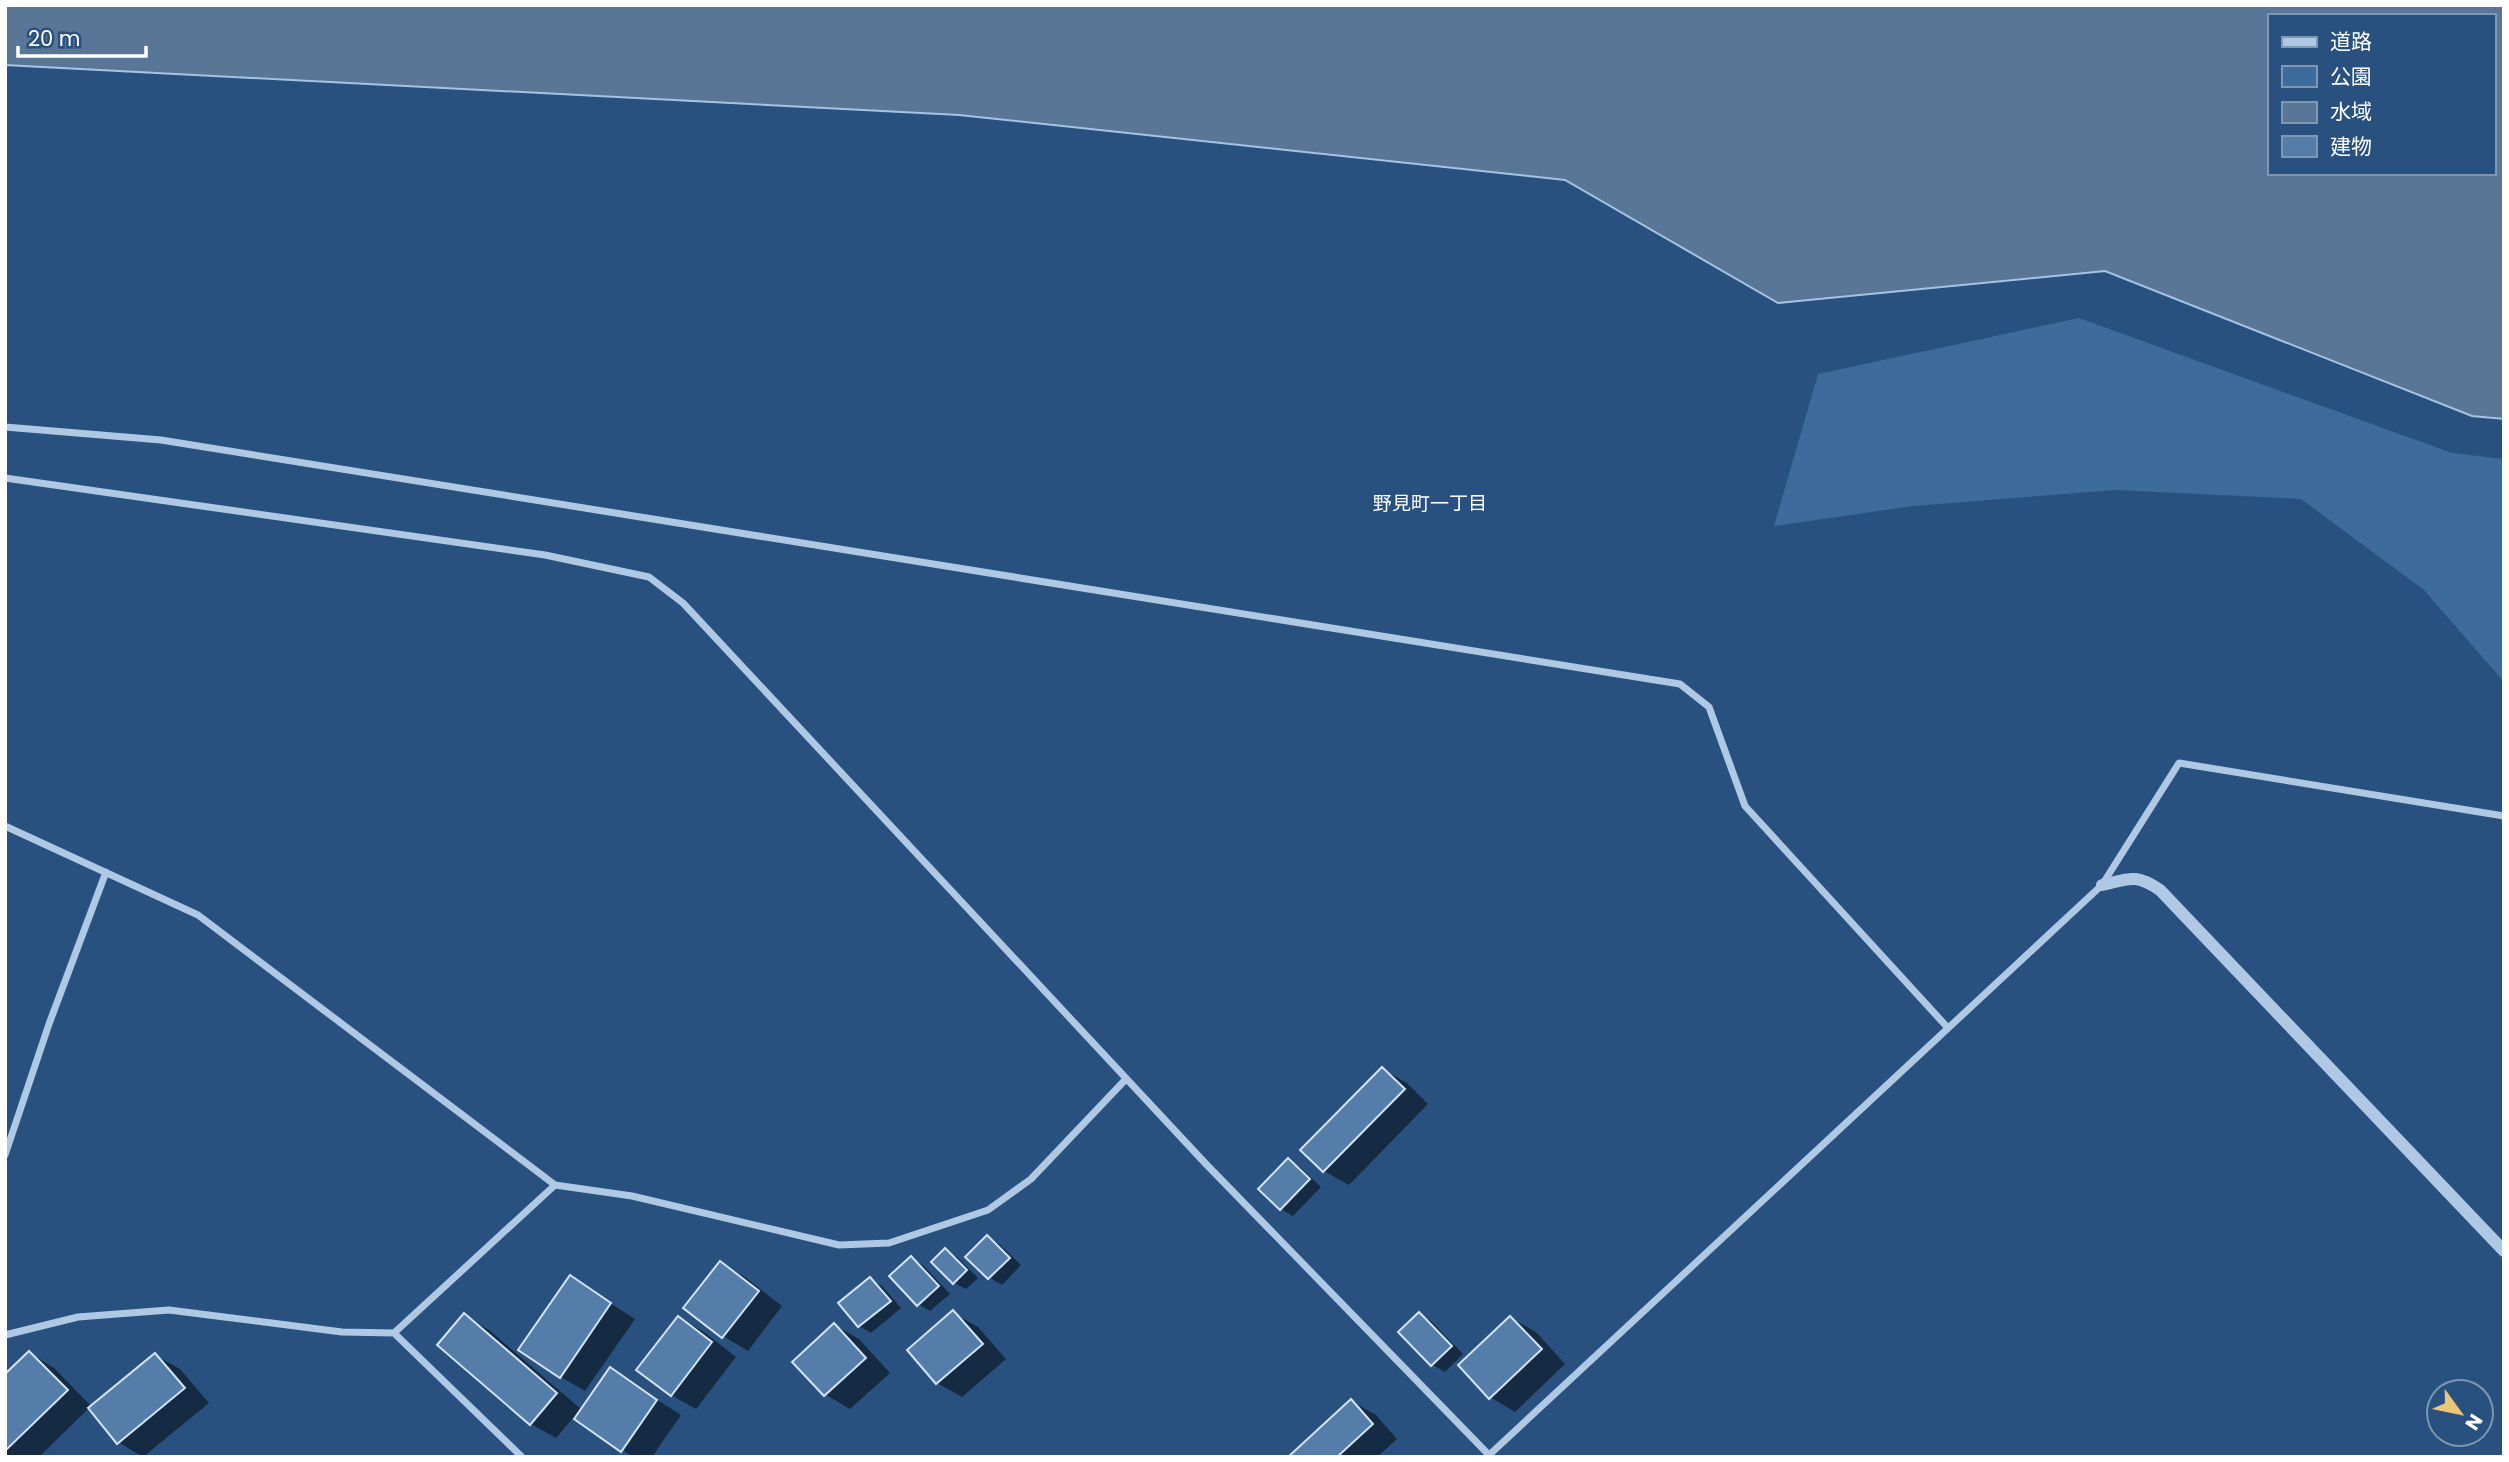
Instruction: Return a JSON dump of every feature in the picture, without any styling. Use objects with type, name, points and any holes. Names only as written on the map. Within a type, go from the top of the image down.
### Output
[{"type":"street","points":[[5,427],[161,440],[1680,684],[1709,707],[1745,806],[1948,1028]]},
{"type":"street","points":[[5,478],[545,555],[649,577],[682,603],[1126,1079],[1488,1456],[2102,885],[2179,762],[2504,816]]},
{"type":"street","points":[[5,826],[198,915],[555,1185],[632,1196],[839,1245],[889,1243],[988,1210],[1031,1179],[1126,1079]]},
{"type":"street","points":[[5,1155],[49,1024],[106,872]]},
{"type":"street","points":[[2102,885],[2127,879],[2144,879],[2160,890],[2504,1251]]},
{"type":"street","points":[[394,1333],[555,1185]]},
{"type":"street","points":[[5,1335],[78,1317],[169,1310],[342,1332],[394,1333],[522,1457]]},
{"type":"green space","points":[[2079,318],[2452,453],[2504,459],[2504,682],[2424,590],[2301,499],[2115,490],[1913,506],[1774,526],[1818,374]]},
{"type":"water","points":[[5,5],[2504,5],[2504,419],[2472,416],[2105,271],[1778,303],[1565,180],[959,115],[5,65]]},
{"type":"building","points":[[1382,1067],[1405,1089],[1323,1172],[1300,1150]]},
{"type":"building","points":[[1288,1158],[1310,1179],[1280,1210],[1258,1189]]},
{"type":"building","points":[[987,1235],[1010,1258],[988,1279],[965,1257]]},
{"type":"building","points":[[945,1248],[967,1270],[953,1284],[931,1262]]},
{"type":"building","points":[[911,1256],[939,1286],[917,1306],[889,1276]]},
{"type":"building","points":[[720,1261],[759,1291],[722,1338],[683,1308]]},
{"type":"building","points":[[570,1275],[611,1303],[560,1378],[518,1350]]},
{"type":"building","points":[[870,1277],[891,1301],[858,1327],[838,1303]]},
{"type":"building","points":[[953,1310],[983,1344],[936,1384],[907,1350]]},
{"type":"building","points":[[1419,1312],[1452,1346],[1431,1366],[1398,1332]]},
{"type":"building","points":[[464,1313],[557,1393],[530,1425],[437,1345]]},
{"type":"building","points":[[678,1316],[712,1342],[671,1396],[636,1370]]},
{"type":"building","points":[[1510,1316],[1542,1349],[1489,1399],[1458,1365]]},
{"type":"building","points":[[834,1323],[866,1358],[824,1396],[792,1362]]},
{"type":"building","points":[[29,1351],[68,1390],[5,1451],[5,1374]]},
{"type":"building","points":[[155,1353],[185,1388],[117,1444],[88,1408]]},
{"type":"building","points":[[610,1367],[657,1400],[621,1452],[574,1419]]},
{"type":"building","points":[[1351,1399],[1373,1424],[1337,1457],[1288,1457]]},
{"type":"district","name":"野見町一丁目","points":[[1430,503]]}]
